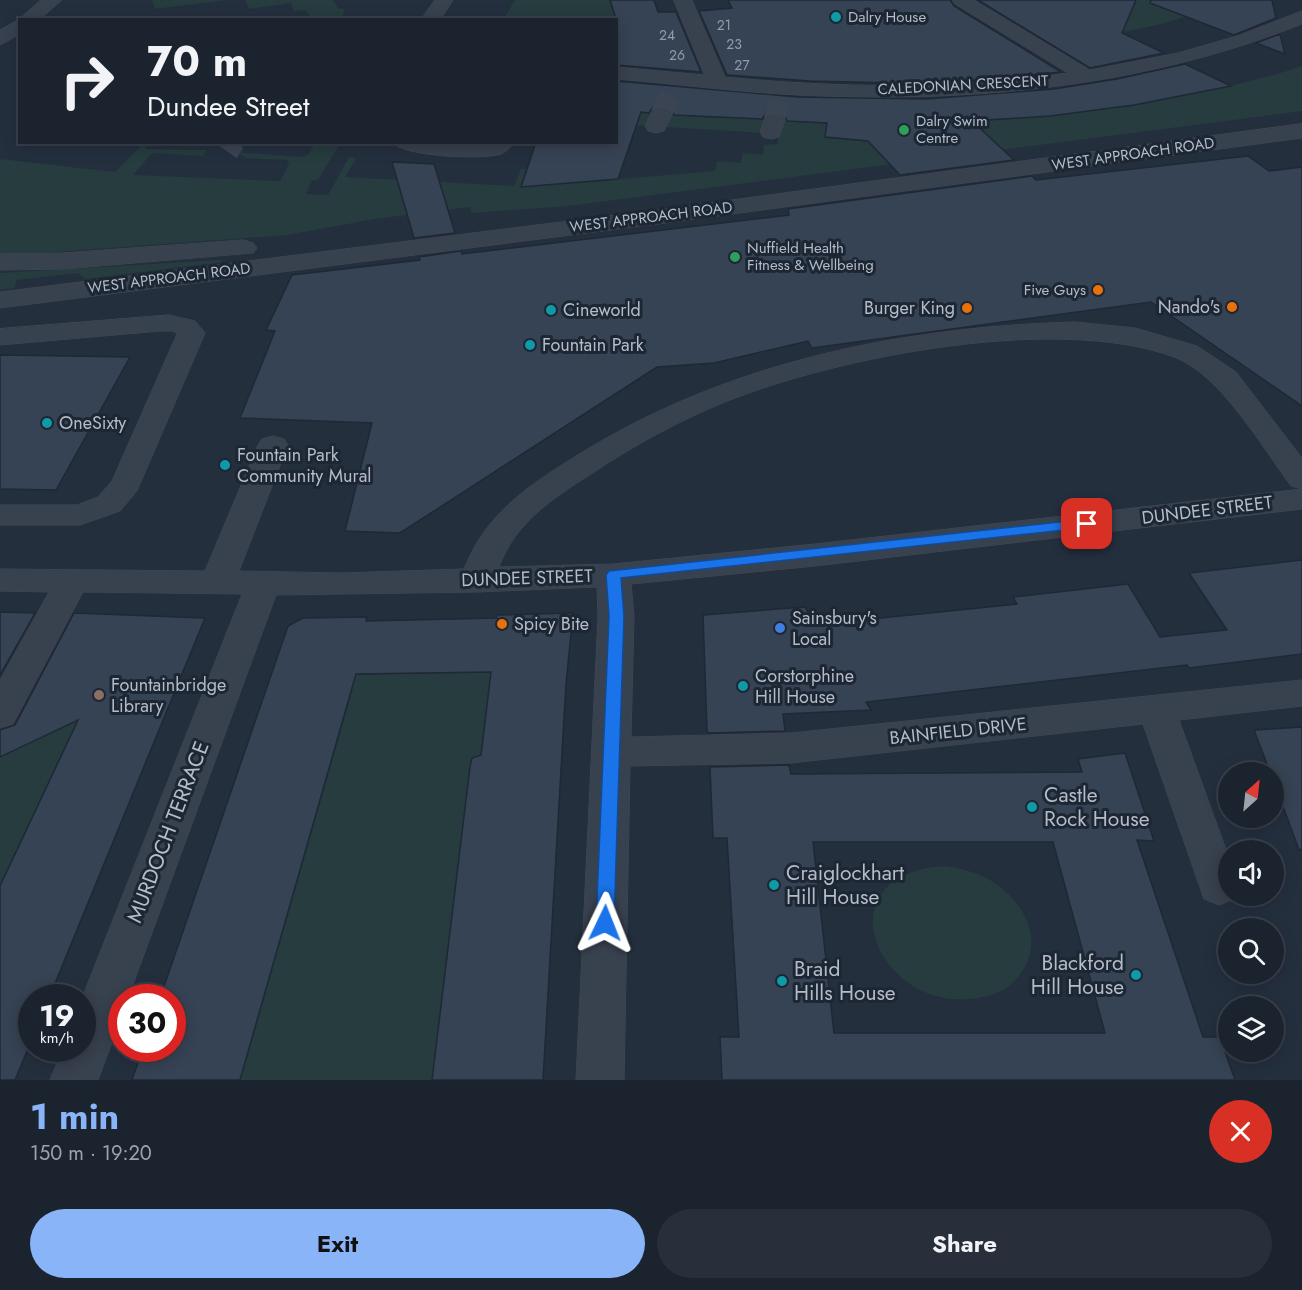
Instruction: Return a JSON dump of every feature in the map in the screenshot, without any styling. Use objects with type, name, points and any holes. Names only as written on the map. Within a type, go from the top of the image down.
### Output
[{"type":"street","points":[[24,18],[53,0]]},
{"type":"street","points":[[431,18],[444,0]]},
{"type":"street","points":[[683,0],[717,82]]},
{"type":"street","points":[[961,0],[1085,75]]},
{"type":"street","name":"CALEDONIAN CRESCENT","points":[[618,73],[676,85],[717,82],[777,110],[932,89],[1085,75],[1207,51],[1251,37],[1298,9]]},
{"type":"street","points":[[0,39],[18,23]]},
{"type":"street","name":"WEST APPROACH ROAD","points":[[0,268],[63,261],[332,241],[555,215],[1302,118]]},
{"type":"street","name":"WEST APPROACH ROAD","points":[[0,300],[657,217],[1302,131]]},
{"type":"street","points":[[407,144],[484,151],[495,149],[501,144]]},
{"type":"street","points":[[987,185],[1037,176],[1085,161]]},
{"type":"street","points":[[900,184],[945,190]]},
{"type":"street","name":"WEST APPROACH ROAD","points":[[0,262],[63,261]]},
{"type":"street","points":[[0,337],[160,323],[177,323],[188,328],[191,333],[126,484],[109,504],[80,515],[0,515]]},
{"type":"street","points":[[477,581],[490,545],[506,523],[564,477],[633,435],[696,405],[775,375],[906,346],[966,338],[1087,331],[1140,337],[1187,350],[1215,366],[1226,378],[1302,479]]},
{"type":"street","points":[[218,584],[273,445]]},
{"type":"street","name":"DUNDEE STREET","points":[[0,580],[263,584],[477,581],[614,575],[815,555],[1302,499]]},
{"type":"street","points":[[600,1080],[616,616],[614,575]]},
{"type":"street","points":[[0,714],[72,581]]},
{"type":"street","name":"MURDOCH TERRACE","points":[[74,1080],[263,584]]},
{"type":"street","name":"BAINFIELD DRIVE","points":[[612,752],[790,748],[1302,693]]},
{"type":"street","points":[[1156,710],[1218,884]]},
{"type":"green space","points":[[152,0],[227,0],[155,9]]},
{"type":"green space","points":[[245,0],[333,0],[338,8],[345,9],[342,17],[350,18],[310,18],[306,10],[294,11],[291,3],[249,9]]},
{"type":"green space","points":[[515,0],[611,0],[616,18],[504,18]]},
{"type":"green space","points":[[1031,0],[1189,0],[1191,15],[1162,24],[1093,38]]},
{"type":"green space","points":[[1302,66],[1302,111],[568,206],[472,213],[470,207],[375,219],[287,235],[0,256],[0,159],[115,172],[143,144],[148,144],[145,149],[207,150],[203,156],[152,153],[133,175],[280,181],[289,164],[287,160],[246,158],[237,152],[300,157],[309,154],[314,144],[340,144],[318,180],[312,180],[306,194],[328,195],[349,157],[356,158],[345,177],[514,186],[521,169],[578,171],[574,183],[715,171],[717,161],[741,163],[743,153],[763,155],[764,145],[777,144],[780,134],[618,124],[618,108],[711,118],[712,116],[827,123],[825,137],[848,140],[990,138],[972,121],[1138,103],[1262,78]]},
{"type":"green space","points":[[221,260],[223,262],[86,279],[78,273],[17,280],[14,288],[0,290],[0,273]]},
{"type":"green space","points":[[502,672],[489,684],[481,755],[472,758],[432,1080],[240,1080],[351,695],[342,675]]},
{"type":"green space","points":[[78,720],[0,886],[0,755]]},
{"type":"green space","points":[[946,866],[976,873],[993,882],[1017,904],[1025,918],[1030,932],[1031,946],[1028,960],[1020,974],[1004,990],[969,999],[936,996],[908,983],[887,962],[875,938],[874,913],[884,891],[907,874]]},
{"type":"building","points":[[610,0],[654,0],[658,12],[676,12],[701,72],[618,65],[618,18],[616,18]]},
{"type":"building","points":[[728,0],[950,0],[954,6],[1061,72],[982,80],[896,83],[810,81],[727,75],[699,11],[732,8]]},
{"type":"building","points":[[978,0],[1136,0],[1122,33],[1164,53],[1090,68]]},
{"type":"building","points":[[1151,0],[1272,0],[1276,18],[1234,35],[1150,3]]},
{"type":"building","points":[[1280,34],[1285,54],[1256,43]]},
{"type":"building","points":[[1185,64],[1231,86],[1134,105],[1050,116],[972,121],[1014,160],[900,175],[868,141],[825,137],[827,123],[787,121],[784,114],[774,112],[766,113],[762,119],[674,115],[671,108],[653,107],[649,113],[641,112],[618,179],[521,187],[535,144],[618,144],[618,81],[798,97],[927,99],[1054,89],[1117,79]]},
{"type":"building","name":"Fountain Park","points":[[1248,156],[1269,171],[1302,167],[1302,406],[1151,302],[812,348],[808,341],[714,363],[657,367],[400,533],[345,531],[372,423],[240,418],[275,331],[266,330],[292,275],[420,260],[419,257],[461,251],[462,254],[789,215],[788,209],[1032,176],[1036,180]]},
{"type":"building","points":[[392,162],[434,164],[455,233],[414,238]]},
{"type":"building","name":"OneSixty","points":[[0,355],[130,357],[56,490],[0,489]]},
{"type":"building","points":[[1302,560],[1302,654],[866,702],[871,710],[783,714],[785,731],[709,733],[707,731],[703,615],[805,607],[815,624],[822,624],[1017,604],[1013,597],[1128,584],[1160,637],[1227,630],[1189,573]]},
{"type":"building","points":[[0,612],[35,613],[0,675]]},
{"type":"building","points":[[74,613],[205,618],[55,984],[18,984],[18,1062],[22,1062],[15,1080],[0,1080],[0,886],[78,720],[0,757],[0,730],[15,725]]},
{"type":"building","points":[[573,613],[566,684],[543,1080],[432,1080],[470,767],[472,758],[481,755],[491,672],[356,674],[240,1080],[132,1080],[138,1062],[186,1062],[186,984],[165,984],[288,626],[303,618],[367,617],[366,621],[497,618],[496,615]]},
{"type":"building","points":[[1302,727],[1302,849],[1299,850],[1284,809],[1284,762],[1266,762],[1254,730]]},
{"type":"building","points":[[1125,753],[1154,841],[1137,840],[1203,1037],[1218,1037],[1218,1062],[1229,1062],[1235,1080],[722,1080],[720,1037],[739,1037],[727,838],[713,838],[710,767],[789,765],[791,774],[1082,772],[1078,759]],"holes":[[[813,842],[1053,842],[1105,1033],[834,1033]]]},
{"type":"tunnel","points":[[661,114],[672,92]]},
{"type":"tunnel","points":[[774,120],[780,99]]},
{"type":"tunnel","points":[[228,152],[234,144]]},
{"type":"place","name":"Dalry House","points":[[836,17]]},
{"type":"place","name":"Dalry Swim Centre","points":[[904,130]]},
{"type":"place","name":"Nuffield Health Fitness & Wellbeing","points":[[735,257]]},
{"type":"place","name":"Five Guys","points":[[1098,290]]},
{"type":"place","name":"Nando's","points":[[1232,307]]},
{"type":"place","name":"Burger King","points":[[967,308]]},
{"type":"place","name":"Cineworld","points":[[551,310]]},
{"type":"place","name":"Fountain Park","points":[[530,345]]},
{"type":"place","name":"OneSixty","points":[[47,423]]},
{"type":"place","name":"Fountain Park Community Mural","points":[[225,465]]},
{"type":"place","name":"Spicy Bite","points":[[502,624]]},
{"type":"place","name":"Sainsbury's Local","points":[[780,628]]},
{"type":"place","name":"Corstorphine Hill House","points":[[743,686]]},
{"type":"place","name":"Fountainbridge Library","points":[[99,695]]},
{"type":"place","name":"Castle Rock House","points":[[1032,807]]},
{"type":"place","name":"Craiglockhart Hill House","points":[[774,885]]},
{"type":"place","name":"Blackford Hill House","points":[[1136,975]]},
{"type":"place","name":"Braid Hills House","points":[[782,981]]},
{"type":"route","points":[[605,923],[616,616],[614,575],[1087,524]]}]
